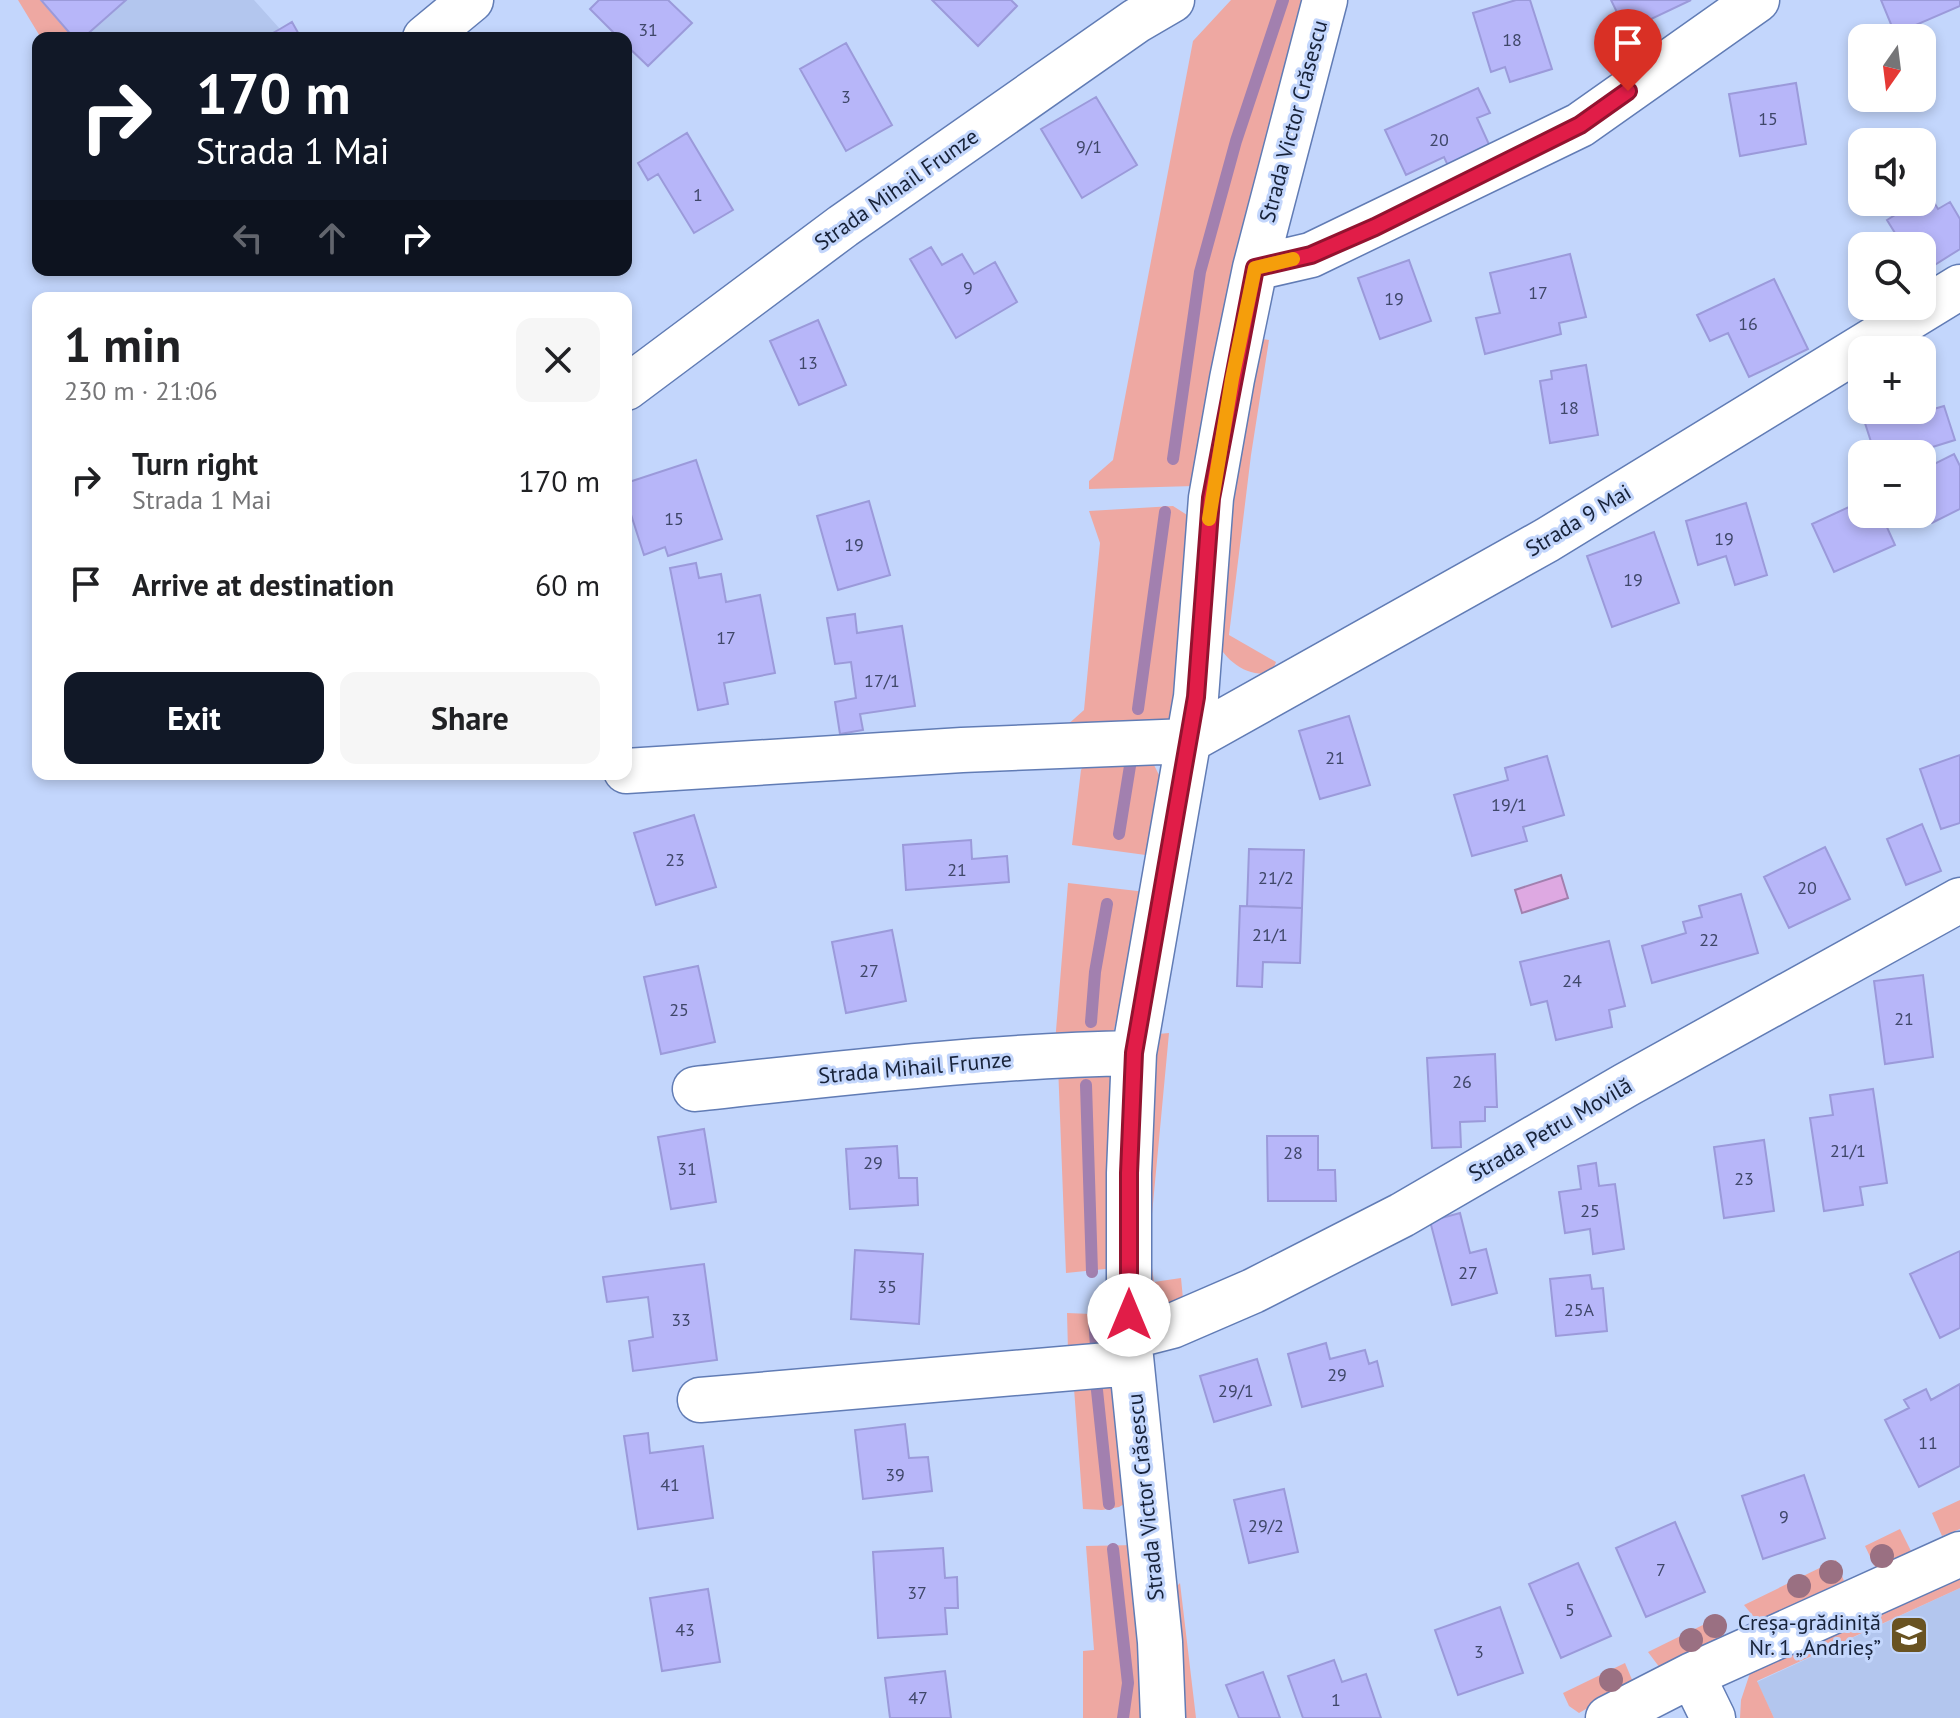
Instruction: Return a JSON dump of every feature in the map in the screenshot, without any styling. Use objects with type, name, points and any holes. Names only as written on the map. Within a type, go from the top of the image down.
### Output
[{"type":"street","points":[[432,32],[471,0]]},
{"type":"street","name":"Strada Mihail Frunze","points":[[632,384],[856,217],[1136,21],[1172,0]]},
{"type":"street","name":"Strada Victor Crăsescu","points":[[1163,1718],[1160,1642],[1130,1350],[1129,1173],[1134,1053],[1196,697],[1211,498],[1255,268],[1325,0]]},
{"type":"street","points":[[1255,268],[1324,250],[1580,125],[1757,0]]},
{"type":"street","name":"Strada 9 Mai","points":[[1188,741],[1547,540],[1960,287]]},
{"type":"street","points":[[632,771],[962,750],[1188,741]]},
{"type":"street","name":"Strada Petru Movilă","points":[[1130,1350],[1172,1326],[1253,1291],[1402,1215],[1626,1085],[1960,900]]},
{"type":"street","name":"Strada Mihail Frunze","points":[[695,1089],[1045,1056],[1134,1053]]},
{"type":"street","points":[[700,1400],[1130,1350]]},
{"type":"street","points":[[1608,1718],[1692,1675],[1960,1554]]},
{"type":"street","points":[[1692,1675],[1713,1718]]},
{"type":"shaded area","points":[[18,0],[40,0],[69,32],[37,32]]},
{"type":"shaded area","points":[[41,0],[254,0],[280,29],[292,22],[298,32],[69,32]]},
{"type":"shaded area","points":[[1231,0],[1311,0],[1194,486],[1089,489],[1089,481],[1113,460],[1193,41]]},
{"type":"shaded area","points":[[1255,338],[1269,340],[1229,635],[1276,662],[1272,673],[1262,674],[1236,665],[1213,636]]},
{"type":"shaded area","points":[[1173,506],[1195,520],[1183,709],[1168,725],[1065,727],[1084,710],[1100,543],[1089,511]]},
{"type":"shaded area","points":[[1151,759],[1162,781],[1153,856],[1072,845],[1081,770],[1086,762]]},
{"type":"shaded area","points":[[1561,875],[1568,898],[1522,913],[1515,890]]},
{"type":"shaded area","points":[[1068,883],[1146,892],[1112,1038],[1055,1043]]},
{"type":"shaded area","points":[[1169,1033],[1149,1246],[1154,1282],[1181,1278],[1183,1299],[1158,1308],[1152,1305],[1145,1237],[1146,1170],[1158,1034]]},
{"type":"shaded area","points":[[1058,1065],[1113,1070],[1115,1268],[1066,1273]]},
{"type":"shaded area","points":[[1067,1313],[1115,1315],[1115,1345],[1068,1351]]},
{"type":"shaded area","points":[[1073,1375],[1119,1383],[1131,1500],[1119,1507],[1083,1509]]},
{"type":"shaded area","points":[[1960,1500],[1960,1529],[1942,1536],[1932,1513]]},
{"type":"shaded area","points":[[1900,1529],[1912,1553],[1876,1569],[1865,1546]]},
{"type":"shaded area","points":[[1137,1545],[1152,1718],[1083,1718],[1083,1651],[1094,1650],[1086,1546]]},
{"type":"shaded area","points":[[1836,1560],[1844,1581],[1757,1621],[1744,1605]]},
{"type":"shaded area","points":[[1960,1573],[1960,1588],[1757,1681],[1774,1718],[1740,1718],[1741,1700],[1753,1664]]},
{"type":"shaded area","points":[[1180,1583],[1196,1718],[1176,1718],[1173,1590]]},
{"type":"shaded area","name":"Creșa-grădiniță Nr. 1 „Andrieș”","points":[[1960,1588],[1960,1718],[1774,1718],[1757,1682]]},
{"type":"shaded area","points":[[1715,1619],[1724,1635],[1660,1668],[1648,1652]]},
{"type":"shaded area","points":[[1625,1663],[1633,1682],[1579,1713],[1569,1706],[1563,1693]]},
{"type":"building","points":[[41,0],[126,0],[90,32],[69,32]]},
{"type":"building","points":[[599,0],[668,0],[692,23],[648,66],[632,51],[632,32],[613,32],[590,9]]},
{"type":"building","points":[[932,0],[1011,0],[1017,6],[978,46]]},
{"type":"building","points":[[1516,0],[1530,0],[1552,69],[1510,82],[1505,67],[1491,72],[1473,13]]},
{"type":"building","points":[[1611,0],[1691,0],[1626,31]]},
{"type":"building","points":[[1881,0],[1960,0],[1960,6],[1918,24],[1891,24]]},
{"type":"building","points":[[292,22],[298,32],[275,32]]},
{"type":"building","points":[[846,43],[892,125],[846,151],[800,69]]},
{"type":"building","points":[[1796,83],[1806,144],[1740,156],[1729,94]]},
{"type":"building","points":[[1478,88],[1490,113],[1477,118],[1492,151],[1450,170],[1444,157],[1406,175],[1385,130]]},
{"type":"building","points":[[1096,97],[1137,165],[1082,198],[1041,129]]},
{"type":"building","points":[[687,133],[733,210],[694,233],[658,174],[648,180],[638,163]]},
{"type":"building","points":[[1950,202],[1960,219],[1960,249],[1936,264],[1936,232],[1894,232],[1887,220],[1893,216],[1936,216],[1936,206],[1938,209]]},
{"type":"building","points":[[931,247],[942,265],[962,254],[974,274],[995,262],[1017,302],[956,338],[910,259]]},
{"type":"building","points":[[1570,254],[1586,317],[1559,323],[1561,334],[1485,354],[1476,318],[1500,313],[1490,273]]},
{"type":"building","points":[[1409,260],[1431,321],[1380,339],[1358,278]]},
{"type":"building","points":[[1774,279],[1808,349],[1749,377],[1728,333],[1710,341],[1697,315]]},
{"type":"building","points":[[818,320],[846,385],[799,405],[770,341]]},
{"type":"building","points":[[1586,365],[1598,435],[1550,443],[1540,381],[1552,379],[1551,371]]},
{"type":"building","points":[[1944,406],[1955,440],[1936,446],[1936,440],[1870,440],[1865,424],[1936,424],[1936,408]]},
{"type":"building","points":[[1954,454],[1960,466],[1960,509],[1936,521],[1936,463]]},
{"type":"building","points":[[696,460],[722,539],[668,556],[665,547],[644,555],[632,518],[632,481]]},
{"type":"building","points":[[869,501],[890,575],[838,590],[817,516]]},
{"type":"building","points":[[1746,503],[1767,575],[1735,585],[1726,556],[1698,565],[1686,521]]},
{"type":"building","points":[[1848,507],[1848,528],[1887,528],[1895,545],[1834,572],[1812,524]]},
{"type":"building","points":[[1654,532],[1679,603],[1612,627],[1587,556]]},
{"type":"building","points":[[696,563],[699,578],[721,574],[726,602],[760,595],[775,673],[724,683],[728,704],[698,710],[670,568]]},
{"type":"building","points":[[855,614],[857,633],[902,626],[915,706],[860,714],[863,730],[840,734],[835,702],[856,698],[851,662],[835,664],[827,618]]},
{"type":"building","points":[[1349,716],[1370,785],[1320,799],[1299,731]]},
{"type":"building","points":[[1960,755],[1960,823],[1941,829],[1920,769]]},
{"type":"building","points":[[1547,756],[1564,815],[1523,827],[1527,841],[1472,856],[1454,795],[1508,780],[1505,768]]},
{"type":"building","points":[[694,815],[716,887],[656,905],[634,833]]},
{"type":"building","points":[[1922,824],[1941,871],[1906,885],[1887,839]]},
{"type":"building","points":[[971,840],[972,859],[1007,856],[1009,882],[906,890],[903,845]]},
{"type":"building","points":[[1825,847],[1850,899],[1789,928],[1764,877]]},
{"type":"building","points":[[1249,849],[1304,850],[1302,908],[1247,906]]},
{"type":"building","points":[[1741,894],[1758,953],[1652,983],[1642,946],[1686,933],[1683,922],[1702,917],[1699,906]]},
{"type":"building","points":[[1240,906],[1302,908],[1300,963],[1263,962],[1262,987],[1237,986]]},
{"type":"building","points":[[892,930],[906,1001],[846,1013],[832,942]]},
{"type":"building","points":[[1609,941],[1625,1006],[1609,1010],[1612,1027],[1556,1040],[1547,1001],[1531,1005],[1520,962]]},
{"type":"building","points":[[698,966],[715,1042],[661,1054],[644,977]]},
{"type":"building","points":[[1923,975],[1933,1057],[1885,1064],[1874,981]]},
{"type":"building","points":[[1495,1054],[1497,1107],[1485,1107],[1485,1121],[1460,1122],[1461,1147],[1432,1148],[1427,1058]]},
{"type":"building","points":[[1873,1089],[1887,1183],[1860,1187],[1863,1205],[1824,1211],[1810,1118],[1833,1115],[1830,1095]]},
{"type":"building","points":[[704,1129],[716,1202],[671,1209],[658,1137]]},
{"type":"building","points":[[1267,1136],[1318,1136],[1318,1170],[1335,1170],[1336,1201],[1268,1201]]},
{"type":"building","points":[[1764,1140],[1774,1211],[1724,1218],[1714,1147]]},
{"type":"building","points":[[897,1146],[899,1178],[917,1178],[918,1205],[850,1209],[846,1149]]},
{"type":"building","points":[[1596,1163],[1599,1186],[1615,1184],[1624,1249],[1593,1254],[1590,1229],[1565,1233],[1559,1192],[1581,1189],[1578,1166]]},
{"type":"building","points":[[1460,1213],[1470,1253],[1486,1249],[1497,1293],[1452,1305],[1430,1221]]},
{"type":"building","points":[[855,1250],[923,1254],[919,1324],[851,1319]]},
{"type":"building","points":[[1960,1251],[1960,1328],[1940,1338],[1910,1274]]},
{"type":"building","points":[[704,1264],[717,1360],[633,1371],[629,1341],[653,1337],[648,1297],[607,1302],[603,1277]]},
{"type":"building","points":[[1590,1275],[1592,1289],[1603,1288],[1607,1331],[1556,1336],[1550,1279]]},
{"type":"building","points":[[1326,1343],[1330,1359],[1365,1350],[1369,1364],[1377,1361],[1383,1386],[1302,1407],[1288,1354]]},
{"type":"building","points":[[1257,1359],[1271,1405],[1214,1422],[1200,1376]]},
{"type":"building","points":[[1960,1384],[1960,1466],[1919,1487],[1885,1420],[1909,1408],[1904,1400],[1926,1389],[1931,1400]]},
{"type":"building","points":[[905,1424],[909,1458],[928,1457],[932,1491],[863,1499],[855,1430]]},
{"type":"building","points":[[648,1433],[650,1453],[703,1446],[713,1518],[638,1529],[624,1436]]},
{"type":"building","points":[[1804,1475],[1825,1538],[1763,1559],[1742,1496]]},
{"type":"building","points":[[1284,1489],[1298,1552],[1249,1563],[1234,1500]]},
{"type":"building","points":[[1675,1522],[1705,1592],[1646,1617],[1616,1548]]},
{"type":"building","points":[[943,1548],[945,1578],[957,1577],[958,1608],[945,1608],[947,1634],[878,1638],[873,1552]]},
{"type":"building","points":[[1578,1563],[1611,1636],[1561,1658],[1529,1584]]},
{"type":"building","points":[[708,1589],[720,1662],[662,1671],[650,1598]]},
{"type":"building","points":[[1500,1607],[1523,1673],[1458,1695],[1435,1630]]},
{"type":"building","points":[[1334,1660],[1342,1682],[1366,1674],[1381,1718],[1303,1718],[1288,1676]]},
{"type":"building","points":[[945,1671],[951,1718],[890,1718],[885,1678]]},
{"type":"building","points":[[1263,1672],[1280,1718],[1239,1718],[1226,1685]]},
{"type":"waterway","points":[[1173,459],[1200,272],[1236,141],[1283,0]]},
{"type":"waterway","points":[[1138,709],[1165,512]]},
{"type":"waterway","points":[[1119,834],[1130,766]]},
{"type":"waterway","points":[[1091,1022],[1095,972],[1107,904]]},
{"type":"waterway","points":[[1086,1085],[1092,1272]]},
{"type":"waterway","points":[[1094,1318],[1096,1346]]},
{"type":"waterway","points":[[1096,1381],[1109,1504]]},
{"type":"waterway","points":[[1113,1549],[1128,1683],[1123,1718]]},
{"type":"slow traffic","points":[[1209,519],[1232,379],[1255,268],[1293,259]]},
{"type":"place","name":"Creșa-grădiniță Nr. 1 „Andrieș”","points":[[1909,1635]]},
{"type":"route","points":[[1129,1315],[1129,1173],[1134,1053],[1196,697],[1211,498],[1255,268],[1311,255],[1375,227],[1580,125],[1628,91]]}]
